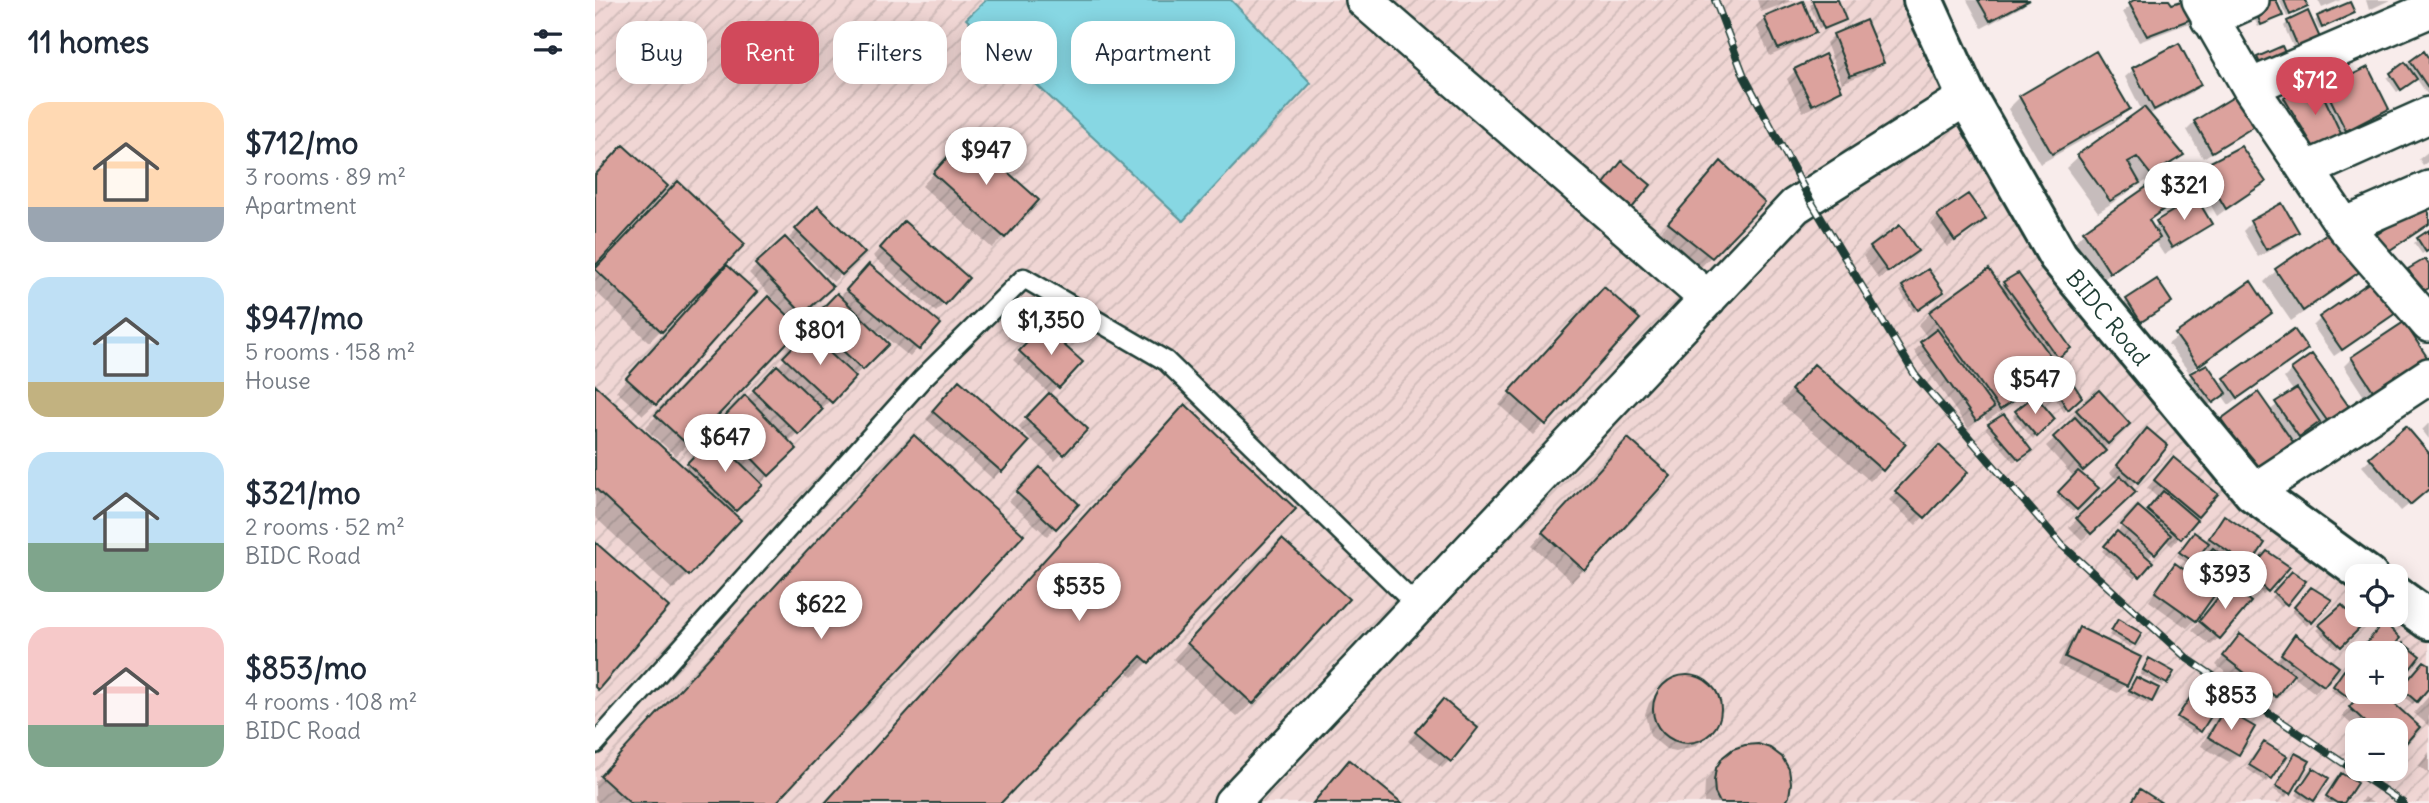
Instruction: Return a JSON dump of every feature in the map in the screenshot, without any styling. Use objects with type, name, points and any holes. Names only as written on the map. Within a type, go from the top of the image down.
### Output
[{"type":"main road","name":"BIDC Road","points":[[1923,0],[1967,97],[2058,256],[2253,492],[2352,564]]},
{"type":"main road","points":[[2408,605],[2429,620]]},
{"type":"street","points":[[1364,0],[1708,299]]},
{"type":"street","points":[[2251,0],[2205,9],[2250,87],[2344,226],[2424,309]]},
{"type":"street","points":[[2250,87],[2429,10]]},
{"type":"street","points":[[1232,803],[1795,206],[1967,97]]},
{"type":"street","points":[[2306,170],[2429,115]]},
{"type":"street","points":[[2344,226],[2429,189]]},
{"type":"street","points":[[2253,492],[2429,376]]},
{"type":"lane","points":[[595,744],[922,379],[1024,278],[1166,361],[1417,606]]},
{"type":"shaded area","points":[[595,0],[1928,0],[2058,256],[2346,564],[2345,627],[2408,627],[2408,615],[2429,616],[2429,803],[595,803]]},
{"type":"water","points":[[986,0],[1231,0],[1311,83],[1183,221],[1036,84],[1057,84],[1057,21],[966,19]]},
{"type":"building","points":[[1812,0],[1838,0],[1846,20],[1824,29]]},
{"type":"building","points":[[1978,0],[2030,0],[1990,21]]},
{"type":"building","points":[[2134,0],[2169,0],[2172,4],[2185,0],[2199,16],[2147,36],[2129,3]]},
{"type":"building","points":[[2262,0],[2276,0],[2283,16],[2261,25],[2253,4]]},
{"type":"building","points":[[2284,0],[2305,0],[2308,7],[2290,15]]},
{"type":"building","points":[[1803,1],[1816,33],[1778,49],[1764,17]]},
{"type":"building","points":[[2350,2],[2355,13],[2322,28],[2317,16]]},
{"type":"building","points":[[2308,11],[2320,38],[2298,47],[2287,21]]},
{"type":"building","points":[[1866,20],[1884,63],[1850,76],[1833,34]]},
{"type":"building","points":[[2179,43],[2201,85],[2154,110],[2132,68]]},
{"type":"building","points":[[2282,46],[2287,57],[2262,68],[2257,57]]},
{"type":"building","points":[[2096,51],[2130,109],[2052,154],[2019,96]]},
{"type":"building","points":[[2424,51],[2429,59],[2429,89],[2410,61]]},
{"type":"building","points":[[1825,54],[1842,90],[1812,105],[1794,69]]},
{"type":"building","points":[[2405,62],[2417,79],[2401,90],[2390,73]]},
{"type":"building","points":[[2368,67],[2389,109],[2346,131],[2325,88]]},
{"type":"building","points":[[2316,80],[2344,140],[2318,154],[2284,98]]},
{"type":"building","points":[[2237,95],[2255,126],[2212,152],[2194,121]]},
{"type":"building","points":[[2144,107],[2184,155],[2151,175],[2137,157],[2128,162],[2140,183],[2110,201],[2077,155]]},
{"type":"building","points":[[967,136],[1039,200],[1005,238],[933,173]]},
{"type":"building","points":[[623,145],[668,186],[595,266],[595,175]]},
{"type":"building","points":[[2241,146],[2266,182],[2226,209],[2201,167]]},
{"type":"building","points":[[1622,161],[1651,185],[1632,208],[1603,185]]},
{"type":"building","points":[[1721,161],[1765,203],[1712,258],[1668,223]]},
{"type":"building","points":[[2168,172],[2183,195],[2149,220],[2160,238],[2110,273],[2083,231]]},
{"type":"building","points":[[678,181],[745,244],[662,332],[595,269]]},
{"type":"building","points":[[1968,194],[1986,219],[1955,241],[1937,215]]},
{"type":"building","points":[[2196,197],[2212,224],[2172,248],[2156,221]]},
{"type":"building","points":[[2282,203],[2299,232],[2266,250],[2250,221]]},
{"type":"building","points":[[2423,204],[2429,213],[2429,224],[2384,254],[2373,237]]},
{"type":"building","points":[[818,206],[865,253],[842,275],[795,229]]},
{"type":"building","points":[[904,221],[969,278],[945,305],[880,248]]},
{"type":"building","points":[[1900,225],[1918,251],[1888,272],[1870,247]]},
{"type":"building","points":[[2339,225],[2368,266],[2303,311],[2275,269]]},
{"type":"building","points":[[2429,230],[2429,250],[2426,252],[2417,238]]},
{"type":"building","points":[[785,237],[833,287],[803,314],[755,264]]},
{"type":"building","points":[[2425,259],[2429,265],[2429,288],[2422,292],[2408,269]]},
{"type":"building","points":[[869,264],[941,324],[919,350],[846,290]]},
{"type":"building","points":[[727,265],[757,292],[656,405],[626,378]]},
{"type":"building","points":[[1928,269],[1944,292],[1918,310],[1902,286]]},
{"type":"building","points":[[1989,269],[2059,368],[2000,410],[1929,312]]},
{"type":"building","points":[[2018,273],[2071,348],[2058,358],[2003,282]]},
{"type":"building","points":[[2157,279],[2172,302],[2141,322],[2126,299]]},
{"type":"building","points":[[2373,280],[2396,313],[2342,350],[2319,317]]},
{"type":"building","points":[[2251,281],[2272,313],[2198,366],[2175,334]]},
{"type":"building","points":[[1604,287],[1640,319],[1546,425],[1509,392]]},
{"type":"building","points":[[837,293],[889,344],[863,370],[811,320]]},
{"type":"building","points":[[768,296],[801,328],[689,446],[655,415]]},
{"type":"building","points":[[2404,322],[2429,360],[2376,395],[2351,357]]},
{"type":"building","points":[[1043,326],[1083,362],[1059,388],[1019,351]]},
{"type":"building","points":[[1937,329],[1994,408],[1976,421],[1920,342]]},
{"type":"building","points":[[2294,329],[2308,349],[2238,398],[2224,378]]},
{"type":"building","points":[[807,332],[856,377],[832,403],[783,357]]},
{"type":"building","points":[[2312,354],[2350,408],[2328,422],[2291,369]]},
{"type":"building","points":[[1814,364],[1906,444],[1883,471],[1791,390]]},
{"type":"building","points":[[2207,364],[2227,393],[2213,403],[2190,373]]},
{"type":"building","points":[[777,365],[823,409],[799,435],[753,390]]},
{"type":"building","points":[[2065,371],[2082,397],[2068,410],[2051,383]]},
{"type":"building","points":[[959,380],[1029,442],[1002,472],[932,411]]},
{"type":"building","points":[[595,385],[741,520],[689,576],[595,488]]},
{"type":"building","points":[[2297,388],[2320,422],[2299,437],[2275,402]]},
{"type":"building","points":[[2099,390],[2130,424],[2108,444],[2076,410]]},
{"type":"building","points":[[2258,392],[2293,442],[2256,469],[2221,419]]},
{"type":"building","points":[[1049,393],[1088,429],[1064,455],[1025,418]]},
{"type":"building","points":[[745,395],[797,449],[769,476],[718,423]]},
{"type":"building","points":[[2035,395],[2055,419],[2037,437],[2015,411]]},
{"type":"building","points":[[1185,404],[1296,509],[1149,663],[1141,656],[1001,803],[825,803]]},
{"type":"building","points":[[2004,414],[2032,451],[2019,460],[1988,424]]},
{"type":"building","points":[[2075,417],[2106,451],[2083,471],[2053,437]]},
{"type":"building","points":[[2406,426],[2429,453],[2429,489],[2410,505],[2369,457]]},
{"type":"building","points":[[2147,428],[2168,446],[2138,483],[2117,465]]},
{"type":"building","points":[[914,435],[1024,535],[776,803],[630,803],[600,776]]},
{"type":"building","points":[[713,436],[763,485],[736,511],[687,463]]},
{"type":"building","points":[[1628,438],[1671,476],[1585,571],[1542,532]]},
{"type":"building","points":[[1939,445],[1968,472],[1925,518],[1895,491]]},
{"type":"building","points":[[2173,457],[2218,494],[2198,517],[2154,480]]},
{"type":"building","points":[[1040,467],[1079,504],[1056,529],[1016,492]]},
{"type":"building","points":[[2078,471],[2099,488],[2077,510],[2058,492]]},
{"type":"building","points":[[2121,476],[2136,492],[2091,534],[2076,518]]},
{"type":"building","points":[[2163,491],[2197,520],[2181,539],[2147,510]]},
{"type":"building","points":[[2138,506],[2171,535],[2155,554],[2121,525]]},
{"type":"building","points":[[2224,515],[2265,543],[2250,566],[2209,538]]},
{"type":"building","points":[[2117,531],[2153,562],[2140,577],[2104,546]]},
{"type":"building","points":[[2194,532],[2209,543],[2194,562],[2179,552]]},
{"type":"building","points":[[1282,539],[1349,599],[1253,704],[1187,643]]},
{"type":"building","points":[[595,542],[669,607],[598,690],[595,687]]},
{"type":"building","points":[[2213,548],[2237,568],[2224,583],[2200,563]]},
{"type":"building","points":[[2267,551],[2290,567],[2268,592],[2248,573]]},
{"type":"building","points":[[2175,563],[2216,593],[2196,621],[2155,592]]},
{"type":"building","points":[[2292,571],[2306,581],[2287,605],[2273,592]]},
{"type":"building","points":[[2229,584],[2251,602],[2220,639],[2199,621]]},
{"type":"building","points":[[2311,587],[2332,600],[2312,623],[2294,607]]},
{"type":"building","points":[[2342,605],[2345,608],[2345,627],[2361,627],[2341,647],[2319,625]]},
{"type":"building","points":[[2118,619],[2142,633],[2135,645],[2111,631]]},
{"type":"building","points":[[2079,627],[2141,657],[2127,686],[2065,657]]},
{"type":"building","points":[[2380,627],[2389,627],[2400,638],[2398,641],[2368,641]]},
{"type":"building","points":[[2240,634],[2294,674],[2276,697],[2223,656]]},
{"type":"building","points":[[2295,634],[2339,667],[2324,686],[2281,654]]},
{"type":"building","points":[[2408,647],[2420,656],[2408,672]]},
{"type":"building","points":[[2149,658],[2174,672],[2167,684],[2143,670]]},
{"type":"building","points":[[2424,661],[2429,664],[2429,688],[2417,702],[2408,694],[2408,680]]},
{"type":"building","points":[[2344,670],[2345,695],[2333,686]]},
{"type":"building","points":[[1694,675],[1715,690],[1721,702],[1719,722],[1711,733],[1694,743],[1680,743],[1663,733],[1655,722],[1653,702],[1663,685],[1674,677]]},
{"type":"building","points":[[2136,677],[2159,688],[2152,702],[2129,690]]},
{"type":"building","points":[[2194,692],[2217,707],[2201,732],[2177,717]]},
{"type":"building","points":[[1443,699],[1478,728],[1451,762],[1415,732]]},
{"type":"building","points":[[2352,704],[2394,704],[2420,727],[2408,741],[2408,718],[2361,718],[2349,707]]},
{"type":"building","points":[[2224,709],[2255,727],[2239,755],[2208,737]]},
{"type":"building","points":[[2264,742],[2287,756],[2272,779],[2249,765]]},
{"type":"building","points":[[1758,744],[1770,748],[1782,757],[1789,769],[1789,797],[1785,803],[1720,803],[1715,793],[1714,781],[1716,768],[1723,757],[1733,749]]},
{"type":"building","points":[[2295,753],[2310,761],[2291,794],[2276,786]]},
{"type":"building","points":[[1349,760],[1402,803],[1313,803]]},
{"type":"building","points":[[2313,768],[2329,778],[2314,801],[2298,790]]},
{"type":"building","points":[[2341,773],[2345,776],[2345,781],[2357,783],[2344,803],[2337,803],[2326,796]]},
{"type":"building","points":[[2140,789],[2162,803],[2131,803]]},
{"type":"railway","points":[[1715,0],[1744,76],[1809,198],[1915,375],[2062,545],[2188,659],[2403,803]]}]
